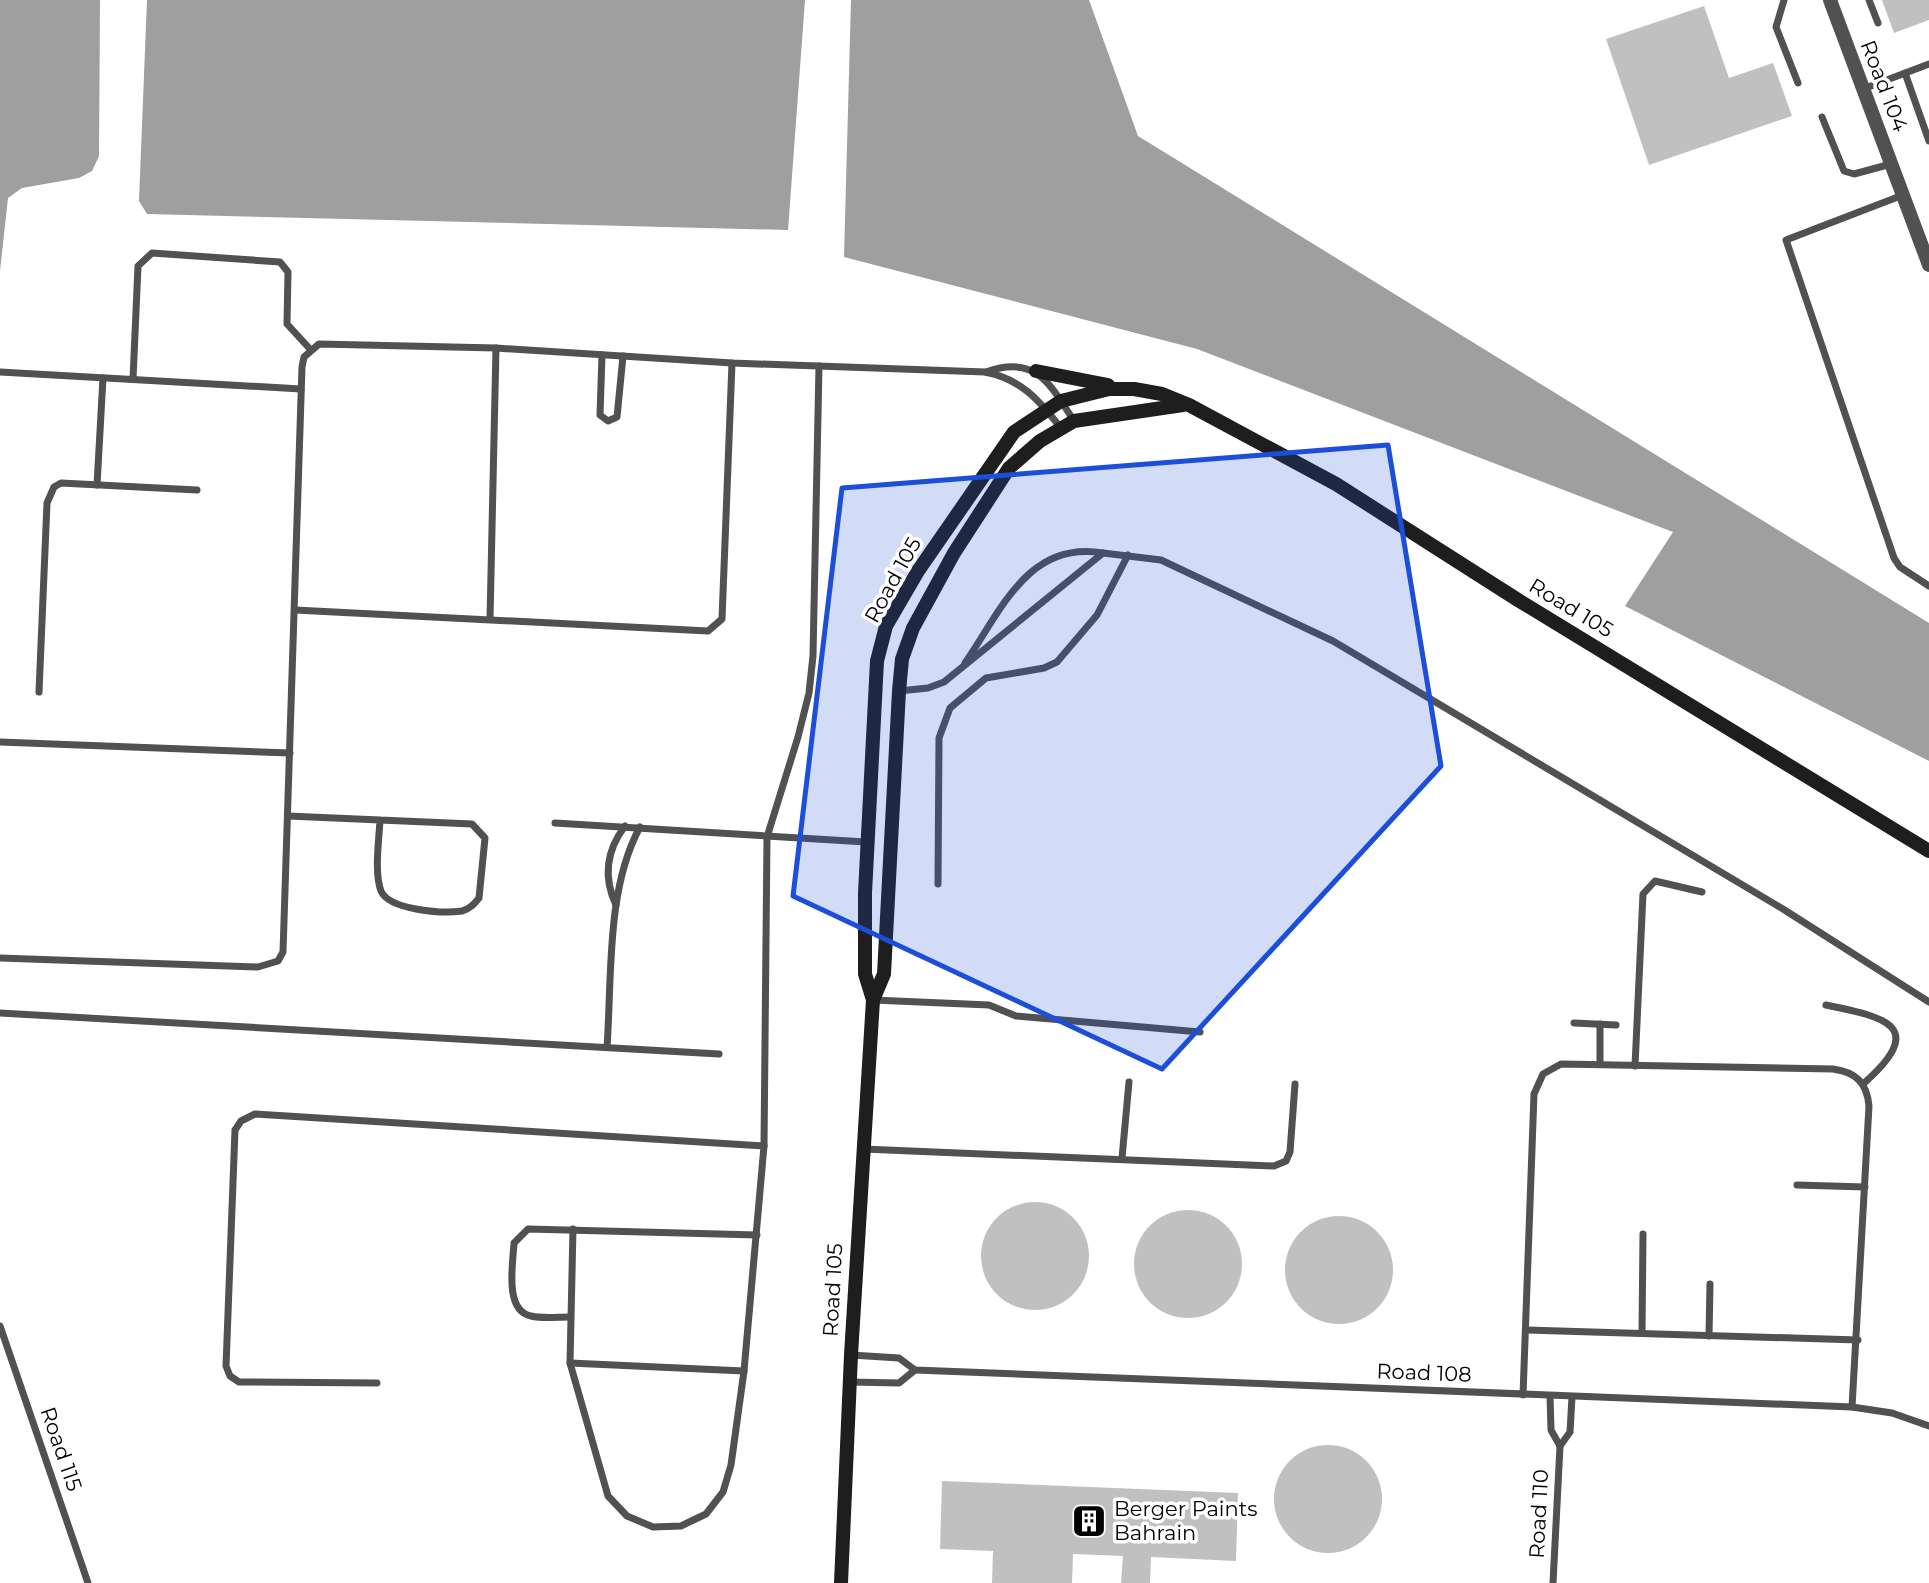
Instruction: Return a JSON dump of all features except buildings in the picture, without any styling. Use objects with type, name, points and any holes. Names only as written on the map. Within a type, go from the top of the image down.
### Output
[{"type":"street","name":"Road 104","points":[[1830,0],[1929,265]]},
{"type":"street","points":[[1036,371],[1133,389]]},
{"type":"street","name":"Road 105","points":[[873,1000],[865,974],[866,842],[877,661],[886,626],[918,571],[1014,432],[1046,409],[1084,393],[1133,389],[1162,394],[1257,439],[1336,484],[1518,600],[1929,851]]},
{"type":"street","name":"Road 105","points":[[841,1583],[862,1149],[873,1000],[884,974],[890,817],[902,659],[913,628],[954,553],[1009,468],[1067,424],[1150,408],[1189,405]]},
{"type":"street","points":[[875,690],[899,691]]},
{"type":"street","points":[[868,817],[890,817]]},
{"type":"lane","points":[[1784,0],[1776,27],[1798,83]]},
{"type":"lane","points":[[1869,0],[1878,23]]},
{"type":"lane","points":[[1863,89],[1929,64]]},
{"type":"lane","points":[[1905,73],[1929,141]]},
{"type":"lane","points":[[1822,117],[1843,171],[1854,174],[1891,164]]},
{"type":"lane","points":[[1903,195],[1786,240],[1894,558],[1900,567],[1929,586]]},
{"type":"lane","points":[[133,379],[138,266],[152,253],[281,262],[288,272],[288,324],[310,349]]},
{"type":"lane","points":[[0,958],[268,966],[278,961],[283,952],[301,389],[304,357],[310,349],[329,343],[496,348],[732,363],[985,372],[1005,367],[1036,371],[1061,401],[1067,424]]},
{"type":"lane","points":[[490,619],[496,348]]},
{"type":"lane","points":[[602,355],[600,415],[608,421],[613,420],[618,411],[623,356]]},
{"type":"lane","points":[[295,610],[708,631],[717,627],[722,619],[732,363]]},
{"type":"lane","points":[[573,1229],[570,1363],[608,1496],[627,1516],[653,1527],[681,1526],[706,1514],[723,1492],[731,1465],[744,1371],[764,1146],[767,837],[798,737],[813,656],[819,366]]},
{"type":"lane","points":[[0,372],[301,389]]},
{"type":"lane","points":[[985,372],[1019,384],[1067,424]]},
{"type":"lane","points":[[97,485],[103,377]]},
{"type":"lane","points":[[39,692],[48,494],[61,483],[197,490]]},
{"type":"lane","points":[[961,670],[1025,576],[1047,558],[1083,549],[1161,560],[1332,641],[1783,909],[1929,1002]]},
{"type":"lane","points":[[899,691],[936,685],[961,670],[1103,553]]},
{"type":"lane","points":[[938,884],[939,738],[950,708],[986,678],[1044,668],[1057,662],[1097,615],[1128,555]]},
{"type":"lane","points":[[0,742],[290,753]]},
{"type":"lane","points":[[288,816],[380,820],[472,824],[480,830],[485,848],[479,898],[461,911],[407,908],[387,900],[379,879],[380,820]]},
{"type":"lane","points":[[555,823],[866,842]]},
{"type":"lane","points":[[617,905],[607,870],[612,847],[625,826]]},
{"type":"lane","points":[[607,1047],[617,905],[625,859],[640,827]]},
{"type":"lane","points":[[1635,1066],[1643,894],[1656,881],[1702,891]]},
{"type":"lane","points":[[873,1000],[989,1005],[1016,1016],[1200,1032]]},
{"type":"lane","points":[[1826,1005],[1883,1017],[1893,1028],[1897,1042],[1893,1056],[1863,1084]]},
{"type":"lane","points":[[0,1013],[719,1054]]},
{"type":"lane","points":[[1574,1023],[1616,1025]]},
{"type":"lane","points":[[1600,1063],[1601,1024]]},
{"type":"lane","points":[[1522,1395],[1536,1083],[1551,1068],[1561,1064],[1833,1069],[1845,1070],[1863,1084],[1869,1106],[1858,1340],[1852,1407]]},
{"type":"lane","points":[[1122,1158],[1129,1082]]},
{"type":"lane","points":[[862,1149],[1274,1166],[1286,1161],[1290,1152],[1295,1084]]},
{"type":"lane","points":[[377,1382],[239,1382],[230,1376],[226,1366],[235,1130],[241,1121],[255,1114],[764,1146]]},
{"type":"lane","points":[[1797,1185],[1865,1187]]},
{"type":"lane","points":[[569,1317],[528,1316],[520,1311],[514,1302],[514,1252],[519,1234],[528,1229],[757,1235]]},
{"type":"lane","points":[[1642,1333],[1643,1234]]},
{"type":"lane","points":[[1709,1335],[1710,1284]]},
{"type":"lane","name":"Road 115","points":[[0,1326],[88,1583]]},
{"type":"lane","points":[[1527,1330],[1858,1340]]},
{"type":"lane","name":"Road 108","points":[[850,1355],[899,1358],[915,1370],[1852,1407],[1892,1413],[1929,1426]]},
{"type":"lane","points":[[570,1363],[744,1371]]},
{"type":"lane","name":"Road 108","points":[[850,1382],[899,1383],[915,1370]]},
{"type":"lane","name":"Road 110","points":[[1550,1396],[1551,1430],[1560,1446],[1553,1583]]},
{"type":"lane","name":"Road 110","points":[[1560,1446],[1570,1432],[1572,1397]]},
{"type":"highlighted area","points":[[1388,445],[1441,766],[1162,1069],[793,896],[842,488]]},
{"type":"shaded area","points":[[0,0],[100,0],[99,156],[92,171],[79,178],[22,188],[8,198],[0,271]]},
{"type":"shaded area","points":[[147,0],[805,0],[788,230],[147,214],[139,201]]},
{"type":"shaded area","points":[[851,0],[1089,0],[1138,136],[1929,623],[1929,761],[1625,606],[1673,532],[1197,349],[844,257]]},
{"type":"place","name":"Berger Paints Bahrain","points":[[1089,1521]]}]
